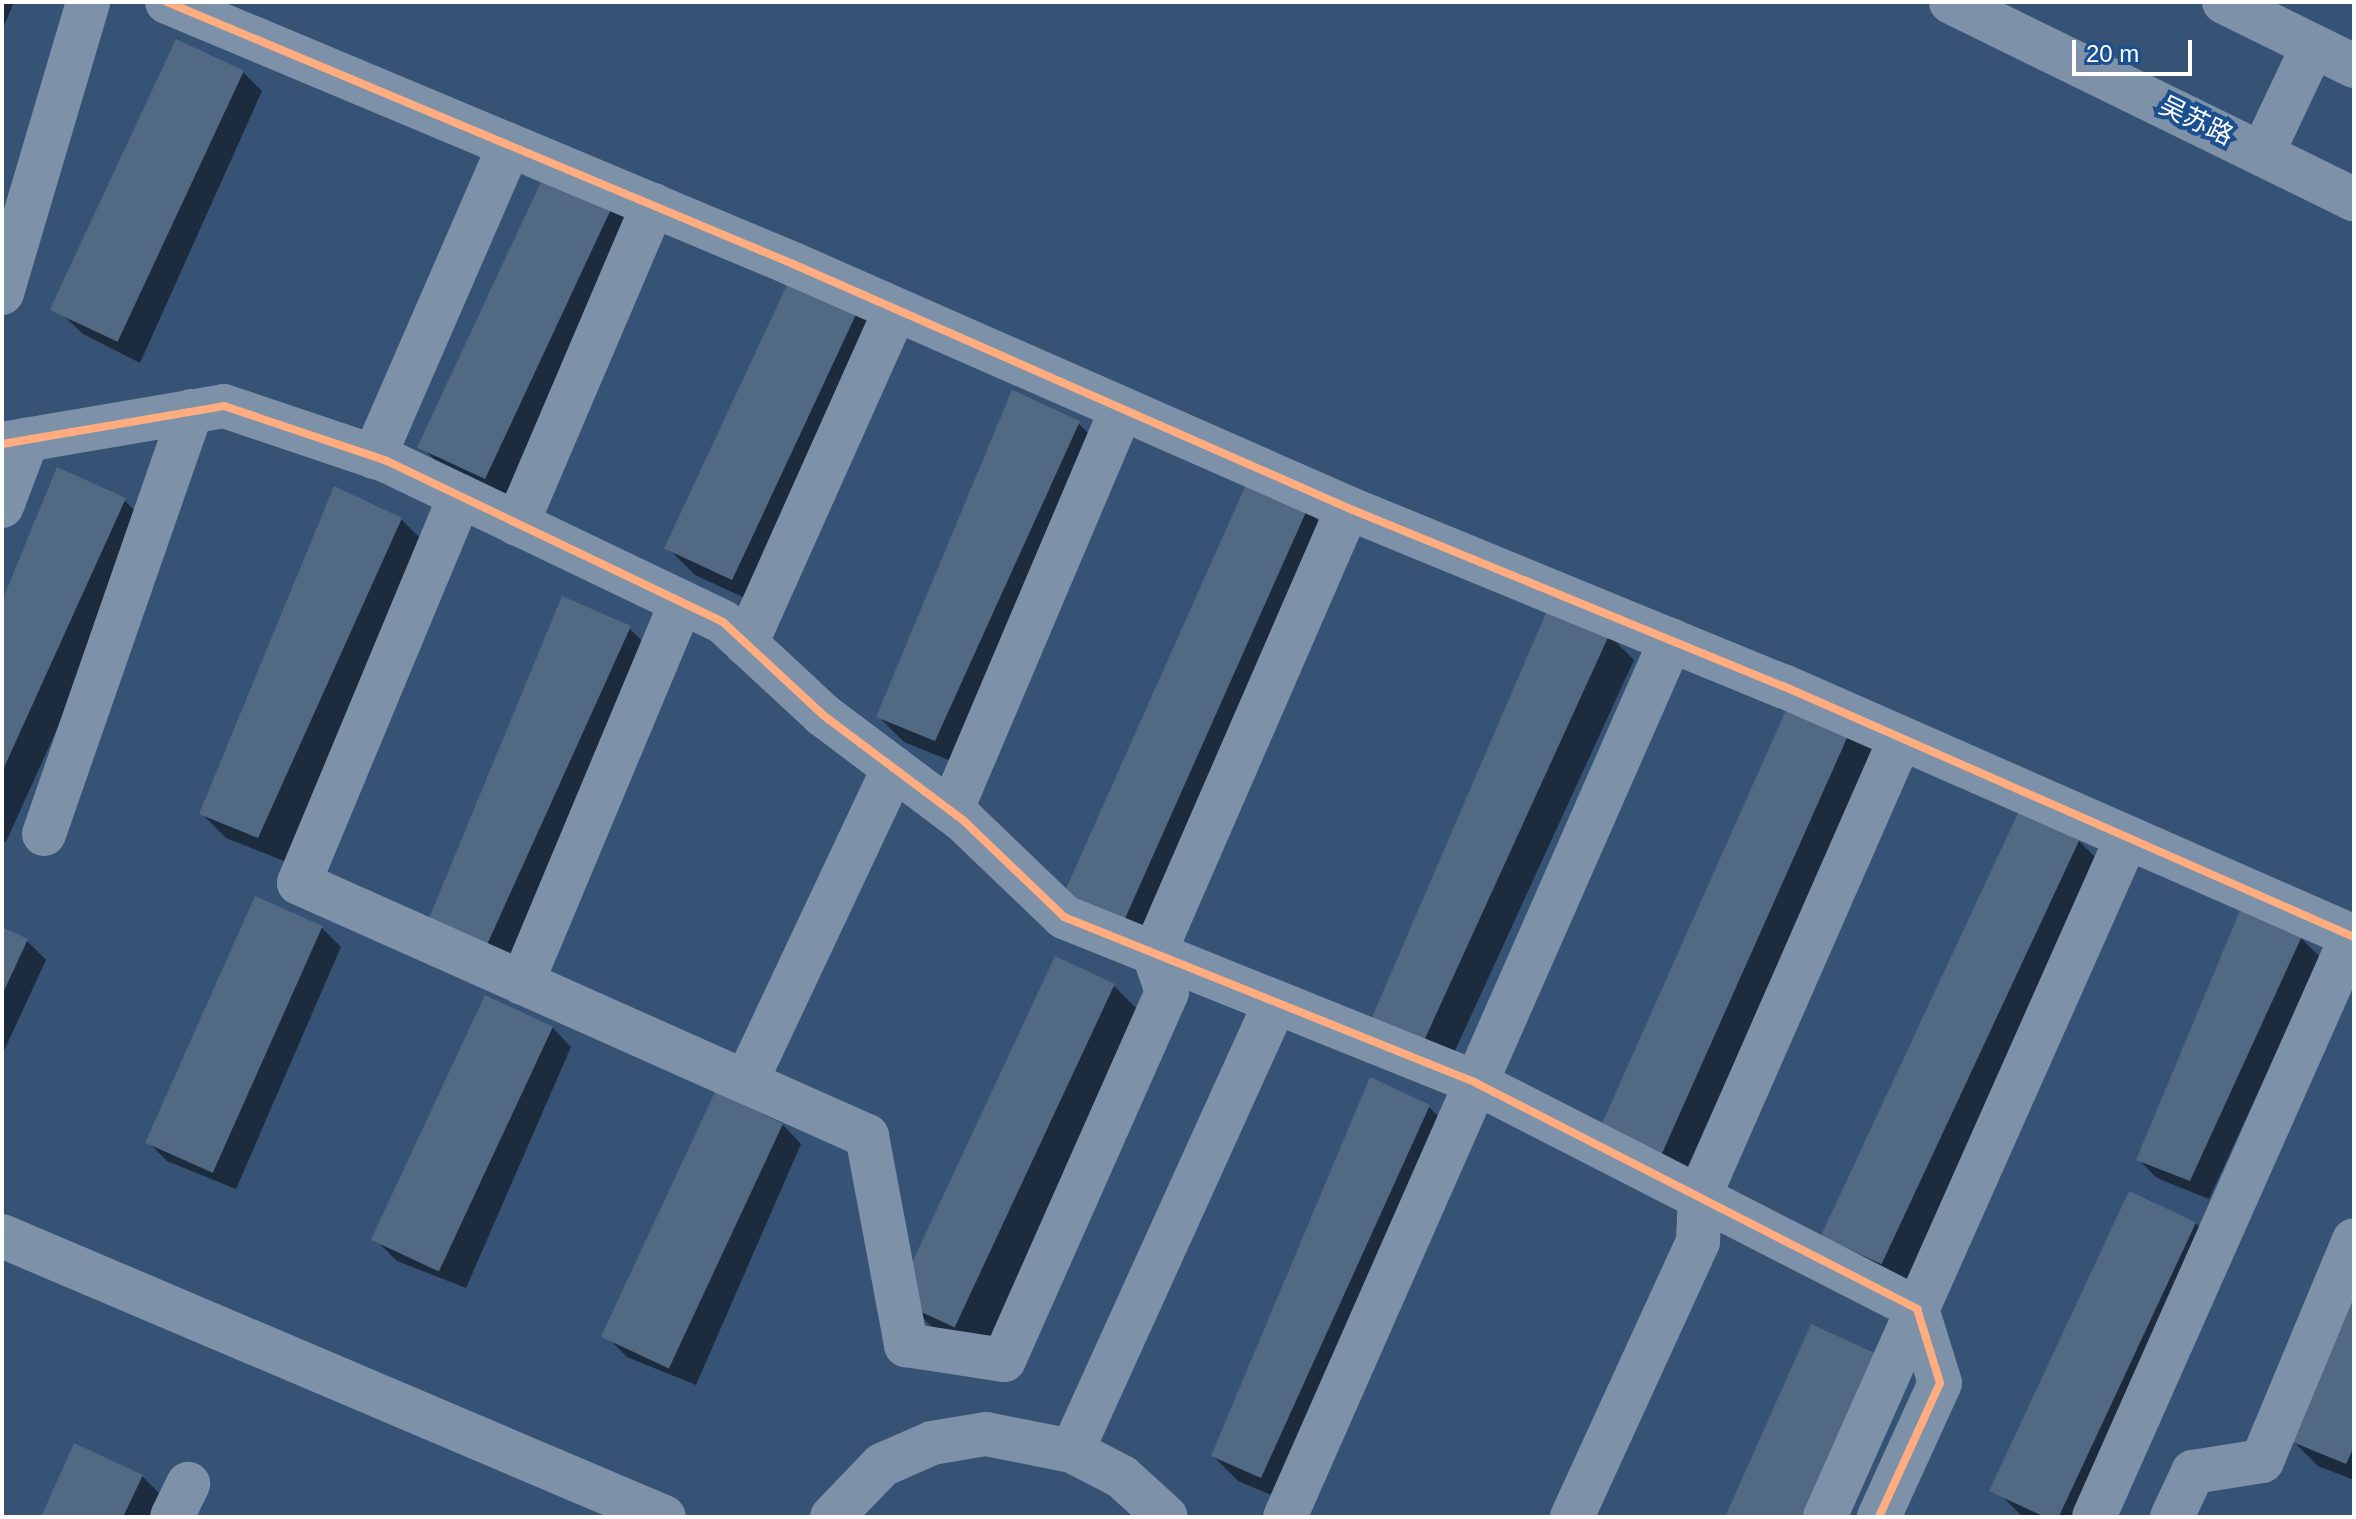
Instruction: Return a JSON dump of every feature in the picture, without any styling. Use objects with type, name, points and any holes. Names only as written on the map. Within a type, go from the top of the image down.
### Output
[{"type":"street","points":[[2,293],[88,2]]},
{"type":"street","points":[[167,2],[653,205],[1348,508],[1901,738],[2126,840],[2353,937],[2094,1517]]},
{"type":"street","name":"吴苏路","points":[[1951,2],[2354,199]]},
{"type":"street","points":[[2224,2],[2354,66]]},
{"type":"street","points":[[2262,154],[2313,46]]},
{"type":"street","points":[[374,457],[509,147]]},
{"type":"street","points":[[517,524],[653,205]]},
{"type":"street","points":[[746,644],[895,311]]},
{"type":"street","points":[[2,506],[14,442],[224,406],[374,457],[723,622],[823,715],[951,811],[1064,917],[1476,1083],[1700,1195],[1917,1309],[1940,1383],[1888,1512]]},
{"type":"street","points":[[951,811],[1121,410]]},
{"type":"street","points":[[44,834],[191,411]]},
{"type":"street","points":[[460,496],[299,883],[867,1136],[906,1345],[1004,1360],[1167,992],[1154,954],[1348,508]]},
{"type":"street","points":[[522,983],[681,602]]},
{"type":"street","points":[[1285,1517],[1671,640]]},
{"type":"street","points":[[1572,1517],[1698,1242],[1700,1195],[1901,738]]},
{"type":"street","points":[[746,1082],[894,768]]},
{"type":"street","points":[[1825,1517],[2126,840]]},
{"type":"street","points":[[1072,1451],[1275,1003]]},
{"type":"street","points":[[2,1236],[664,1517]]},
{"type":"street","points":[[2172,1517],[2193,1472],[2262,1461],[2354,1240]]},
{"type":"street","points":[[832,1517],[882,1465],[932,1443],[986,1434],[1072,1451],[1122,1477],[1166,1517]]},
{"type":"building","points":[[176,39],[244,71],[118,342],[50,310]]},
{"type":"building","points":[[546,171],[614,203],[485,479],[417,447]]},
{"type":"building","points":[[793,272],[861,304],[732,580],[664,548]]},
{"type":"building","points":[[1012,390],[1080,421],[935,741],[876,717]]},
{"type":"building","points":[[57,467],[126,498],[2,772],[2,601]]},
{"type":"building","points":[[1248,480],[1308,507],[1124,920],[1064,893]]},
{"type":"building","points":[[334,486],[402,518],[258,838],[199,814]]},
{"type":"building","points":[[562,596],[631,626],[486,947],[427,923]]},
{"type":"building","points":[[1549,606],[1610,633],[1423,1043],[1370,1022]]},
{"type":"building","points":[[1791,699],[1852,726],[1661,1155],[1600,1127]]},
{"type":"building","points":[[2019,811],[2080,839],[1882,1264],[1821,1236]]},
{"type":"building","points":[[255,896],[323,926],[213,1173],[145,1143]]},
{"type":"building","points":[[2241,908],[2302,936],[2190,1181],[2136,1160]]},
{"type":"building","points":[[2,927],[28,939],[2,995]]},
{"type":"building","points":[[1055,956],[1115,984],[955,1327],[895,1299]]},
{"type":"building","points":[[485,995],[553,1027],[439,1271],[371,1240]]},
{"type":"building","points":[[1370,1077],[1430,1105],[1261,1478],[1211,1456]]},
{"type":"building","points":[[715,1092],[783,1124],[669,1368],[601,1337]]},
{"type":"building","points":[[2129,1191],[2196,1222],[2059,1517],[2045,1517],[1989,1491]]},
{"type":"building","points":[[2354,1297],[2354,1447],[2346,1464],[2290,1441]]},
{"type":"building","points":[[1811,1324],[1879,1355],[1804,1517],[1725,1517]]},
{"type":"building","points":[[74,1443],[143,1475],[123,1517],[41,1517]]},
{"type":"cycle path","points":[[167,2],[793,264],[1348,508],[1783,686],[2354,937]]},
{"type":"cycle path","points":[[2,444],[224,406],[387,461],[723,622],[823,715],[963,820],[1064,917],[1476,1083],[1917,1309],[1940,1383],[1879,1517]]}]
